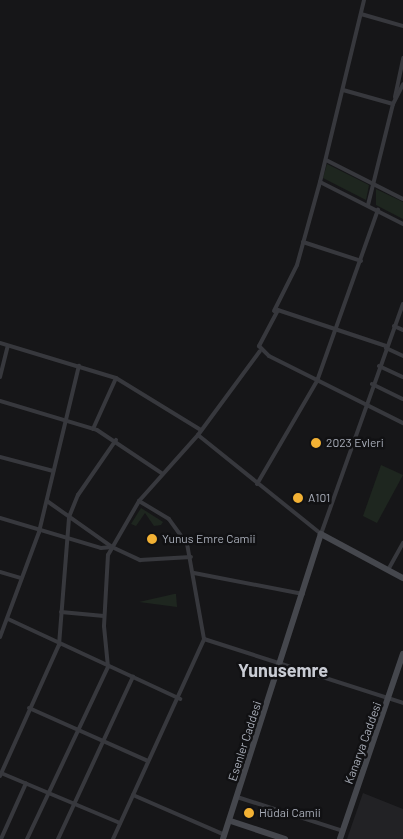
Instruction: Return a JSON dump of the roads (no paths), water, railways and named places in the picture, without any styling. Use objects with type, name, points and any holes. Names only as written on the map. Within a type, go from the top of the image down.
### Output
[{"type":"street","points":[[27,839],[108,667],[104,616],[112,547],[140,501],[198,435],[260,351],[274,311],[303,242],[326,160],[364,0]]},
{"type":"street","points":[[362,14],[403,26]]},
{"type":"street","points":[[368,205],[403,58]]},
{"type":"street","points":[[393,104],[403,86]]},
{"type":"street","points":[[343,90],[393,104]]},
{"type":"street","points":[[326,160],[403,199]]},
{"type":"street","points":[[320,182],[403,224]]},
{"type":"street","points":[[257,484],[317,381],[336,333],[378,210]]},
{"type":"street","points":[[303,242],[360,262]]},
{"type":"street","points":[[322,534],[365,402],[403,304]]},
{"type":"street","points":[[274,311],[336,333],[386,347],[403,356]]},
{"type":"street","points":[[394,326],[403,330]]},
{"type":"street","points":[[0,343],[116,378],[201,430]]},
{"type":"street","points":[[0,377],[8,346]]},
{"type":"street","points":[[260,351],[317,381],[365,402],[403,423]]},
{"type":"street","points":[[0,637],[38,532],[79,366]]},
{"type":"street","points":[[379,366],[403,377]]},
{"type":"street","points":[[93,429],[116,378]]},
{"type":"street","points":[[372,384],[403,399]]},
{"type":"street","points":[[0,401],[93,429],[116,440],[163,474]]},
{"type":"street","points":[[198,435],[322,534],[403,578]]},
{"type":"street","points":[[116,440],[78,495],[70,517],[66,538],[59,645],[29,708],[1,774],[120,823]]},
{"type":"street","points":[[0,457],[54,471]]},
{"type":"street","points":[[47,501],[112,547],[140,560],[191,557]]},
{"type":"street","points":[[112,839],[148,761],[180,699],[204,640],[191,557],[169,519],[140,501]]},
{"type":"street","points":[[0,518],[38,532],[112,547]]},
{"type":"street","name":"Esenler Caddesi","points":[[224,837],[322,534]]},
{"type":"street","points":[[388,570],[403,543]]},
{"type":"street","points":[[0,572],[21,578]]},
{"type":"street","points":[[194,573],[304,594]]},
{"type":"street","points":[[61,612],[104,616]]},
{"type":"street","points":[[8,619],[59,645],[180,699]]},
{"type":"street","points":[[204,640],[403,703]]},
{"type":"street","name":"Kanarya Caddesi","points":[[340,839],[390,699],[403,654]]},
{"type":"street","points":[[58,839],[133,677]]},
{"type":"street","points":[[29,708],[148,761]]},
{"type":"street","points":[[1,839],[26,784]]},
{"type":"street","points":[[133,795],[224,837]]},
{"type":"street","points":[[238,797],[343,831]]},
{"type":"street","points":[[230,821],[285,839]]},
{"type":"place","name":"2023 Evleri","points":[[316,443]]},
{"type":"place","name":"A101","points":[[298,498]]},
{"type":"place","name":"Yunus Emre Camii","points":[[152,539]]},
{"type":"place","name":"Hüdai Camii","points":[[249,813]]},
{"type":"district","name":"Yunusemre","points":[[283,670]]}]
